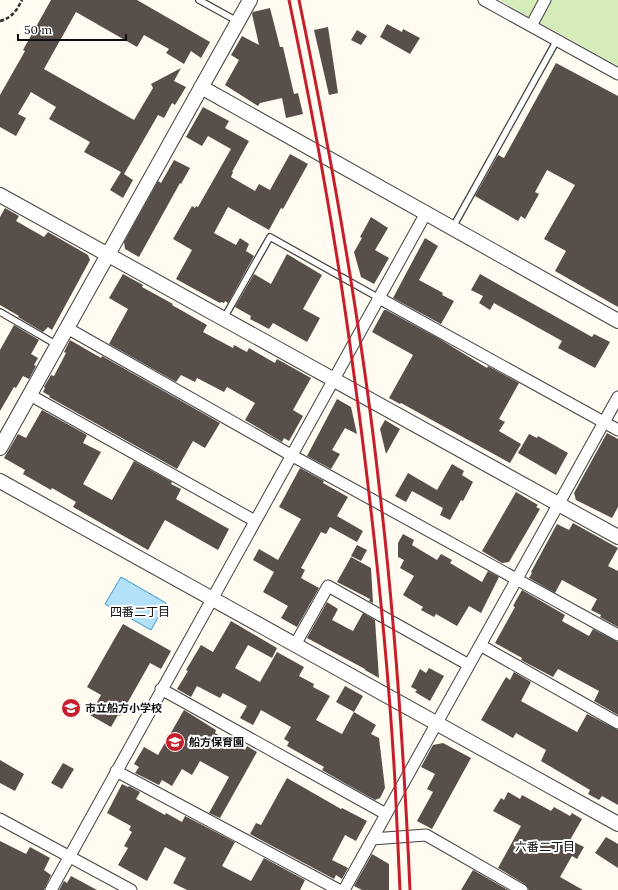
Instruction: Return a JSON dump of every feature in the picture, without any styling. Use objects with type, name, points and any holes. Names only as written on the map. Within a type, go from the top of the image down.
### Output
[{"type":"street","points":[[0,448],[250,0]]},
{"type":"street","points":[[484,0],[618,74]]},
{"type":"street","points":[[531,26],[545,0]]},
{"type":"street","points":[[201,87],[618,321]]},
{"type":"street","points":[[0,195],[618,537]]},
{"type":"street","points":[[51,890],[426,213]]},
{"type":"street","points":[[378,298],[618,430]]},
{"type":"street","points":[[67,328],[292,455],[618,635]]},
{"type":"street","points":[[30,395],[255,521]]},
{"type":"street","points":[[344,890],[618,397]]},
{"type":"street","points":[[0,481],[618,824]]},
{"type":"street","points":[[295,644],[328,586],[469,666]]},
{"type":"street","points":[[480,645],[618,723]]},
{"type":"street","points":[[161,689],[386,814]]},
{"type":"street","points":[[116,771],[339,890]]},
{"type":"street","points":[[0,819],[68,857],[132,890]]},
{"type":"street","points":[[372,839],[426,835],[522,890]]},
{"type":"lane","points":[[199,0],[238,22]]},
{"type":"lane","points":[[452,228],[557,40]]},
{"type":"lane","points":[[224,319],[270,237],[378,298]]},
{"type":"lane","points":[[0,312],[57,345]]},
{"type":"path","points":[[0,21],[10,17],[16,11],[22,0]]},
{"type":"green space","points":[[499,0],[618,0],[618,66]]},
{"type":"water","points":[[121,577],[166,603],[151,630],[105,604]]},
{"type":"building","points":[[51,0],[137,0],[210,42],[201,58],[191,51],[184,64],[166,53],[169,49],[144,35],[137,47],[76,12],[44,69],[134,120],[153,88],[151,84],[181,68],[174,81],[186,87],[175,105],[172,103],[164,118],[158,115],[124,174],[133,180],[123,198],[110,190],[121,172],[84,152],[90,142],[49,119],[56,107],[31,92],[18,114],[26,118],[16,136],[0,127],[0,95],[25,51],[23,50]]},
{"type":"building","points":[[270,8],[280,47],[283,47],[294,94],[298,93],[303,114],[286,118],[282,98],[260,103],[258,106],[225,85],[239,60],[231,55],[242,36],[259,45],[252,14],[253,12]]},
{"type":"building","points":[[387,24],[402,32],[403,29],[420,38],[410,54],[380,37]]},
{"type":"building","points":[[328,27],[338,93],[329,95],[314,30]]},
{"type":"building","points":[[357,30],[367,36],[361,45],[351,40]]},
{"type":"building","points":[[556,63],[618,96],[618,307],[555,271],[566,251],[544,239],[575,185],[547,170],[535,192],[539,194],[525,219],[521,216],[518,221],[475,196],[498,155],[504,158]]},
{"type":"building","points":[[203,107],[229,121],[225,128],[249,141],[232,172],[231,177],[255,191],[259,184],[270,190],[290,154],[308,164],[283,209],[281,208],[269,230],[228,207],[214,233],[236,245],[240,238],[249,244],[246,251],[254,256],[228,303],[225,301],[224,303],[220,303],[176,279],[192,250],[173,239],[192,206],[195,208],[196,206],[198,207],[231,149],[208,136],[202,146],[186,137]]},
{"type":"building","points":[[174,160],[190,168],[181,184],[180,183],[139,257],[125,249],[124,242],[158,181],[161,183]]},
{"type":"building","points":[[5,208],[19,216],[16,221],[44,237],[48,232],[88,255],[90,260],[52,330],[48,327],[43,332],[0,305],[0,217]]},
{"type":"building","points":[[371,217],[388,228],[375,250],[389,258],[374,284],[361,277],[354,252]]},
{"type":"building","points":[[425,238],[438,246],[419,280],[443,293],[442,295],[454,301],[441,324],[393,298]]},
{"type":"building","points":[[287,254],[322,275],[303,309],[320,318],[307,342],[273,323],[269,329],[250,319],[251,316],[235,307],[254,274],[271,284]]},
{"type":"building","points":[[123,274],[143,285],[142,287],[207,325],[203,332],[233,348],[234,345],[247,352],[249,348],[275,363],[277,359],[311,378],[293,410],[303,416],[289,441],[284,438],[282,442],[245,420],[255,403],[227,387],[224,392],[197,378],[195,382],[181,375],[176,382],[109,344],[128,309],[109,298]]},
{"type":"building","points":[[480,274],[592,337],[594,334],[610,342],[595,368],[558,348],[562,341],[494,303],[490,310],[479,303],[483,296],[471,290]]},
{"type":"building","points":[[384,310],[438,338],[487,368],[488,366],[519,383],[499,419],[505,422],[499,431],[521,444],[510,463],[401,403],[400,404],[389,398],[413,355],[372,332]]},
{"type":"building","points":[[14,325],[39,340],[31,354],[38,358],[34,365],[36,366],[29,379],[23,376],[16,388],[14,387],[0,411],[0,350]]},
{"type":"building","points":[[70,340],[101,358],[102,356],[220,423],[205,448],[193,441],[177,469],[49,397],[50,396],[43,392],[44,387],[51,375],[54,376],[66,353],[64,352]]},
{"type":"building","points":[[337,399],[351,407],[357,434],[345,428],[332,450],[340,454],[331,469],[307,456]]},
{"type":"building","points":[[42,410],[87,435],[83,443],[101,452],[83,484],[112,500],[134,461],[172,482],[171,484],[181,489],[176,499],[229,529],[218,550],[165,520],[148,550],[73,507],[76,502],[23,474],[25,470],[4,458],[18,434],[26,438]]},
{"type":"building","points":[[385,420],[400,429],[386,454],[380,429]]},
{"type":"building","points":[[607,433],[618,439],[618,507],[612,518],[576,500],[574,493]]},
{"type":"building","points":[[529,434],[537,438],[538,436],[568,453],[556,475],[518,453]]},
{"type":"building","points":[[452,464],[464,471],[462,475],[473,482],[463,501],[461,500],[450,520],[440,515],[443,508],[412,491],[406,502],[395,496],[408,473],[437,490]]},
{"type":"building","points":[[300,468],[324,481],[323,483],[348,497],[337,516],[363,531],[357,542],[330,527],[326,534],[321,532],[301,568],[305,570],[301,578],[319,588],[297,627],[281,618],[288,606],[263,592],[274,572],[253,560],[259,549],[278,560],[301,519],[279,507]]},
{"type":"building","points":[[516,492],[538,505],[536,507],[540,509],[509,562],[502,563],[482,551]]},
{"type":"building","points":[[573,523],[618,548],[608,566],[618,571],[618,627],[591,610],[597,599],[562,580],[555,593],[529,578],[557,524],[569,530]]},
{"type":"building","points":[[403,534],[414,540],[412,545],[437,560],[441,554],[452,560],[450,563],[482,582],[488,571],[499,577],[481,613],[469,606],[457,626],[436,614],[434,617],[421,610],[423,607],[403,595],[414,576],[400,568],[404,560],[398,557],[398,543]]},
{"type":"building","points":[[357,545],[367,550],[361,561],[351,556]]},
{"type":"building","points":[[351,557],[371,568],[373,603],[369,601],[370,599],[337,582]]},
{"type":"building","points":[[522,590],[565,615],[562,621],[589,636],[593,629],[618,642],[618,715],[594,701],[599,691],[558,669],[553,677],[521,660],[522,658],[495,643],[515,607],[513,606]]},
{"type":"building","points":[[327,602],[338,609],[332,620],[353,631],[363,613],[375,620],[379,678],[307,638]]},
{"type":"building","points":[[231,621],[277,648],[272,658],[248,645],[235,668],[260,682],[277,652],[304,667],[299,676],[314,684],[313,687],[330,696],[316,720],[342,734],[354,712],[376,725],[371,734],[379,738],[385,788],[380,798],[375,800],[348,785],[322,770],[324,767],[287,746],[289,742],[284,739],[291,727],[261,710],[253,725],[240,718],[247,706],[223,693],[220,698],[197,686],[191,697],[177,689],[201,645],[213,652]]},
{"type":"building","points":[[123,624],[171,651],[161,669],[150,663],[120,716],[118,715],[111,727],[90,715],[101,695],[87,687]]},
{"type":"building","points":[[429,668],[444,676],[430,701],[415,692],[417,690],[411,687],[420,669],[426,673]]},
{"type":"building","points":[[514,672],[531,682],[521,701],[577,732],[587,714],[618,730],[618,805],[602,796],[599,800],[588,794],[590,790],[541,761],[546,750],[516,733],[513,738],[481,720],[506,677],[510,680]]},
{"type":"building","points":[[345,686],[363,696],[354,712],[336,702]]},
{"type":"building","points":[[184,710],[216,730],[215,733],[245,750],[247,746],[257,752],[220,818],[209,813],[229,777],[200,761],[192,775],[182,769],[172,786],[162,780],[159,785],[135,773],[139,767],[134,764],[144,747],[158,755]]},
{"type":"building","points":[[443,743],[471,758],[432,829],[417,821],[433,792],[427,789],[435,774],[421,767],[433,745]]},
{"type":"building","points":[[0,760],[24,774],[15,791],[0,783]]},
{"type":"building","points":[[63,763],[74,769],[62,789],[51,783]]},
{"type":"building","points":[[287,778],[341,809],[342,808],[367,821],[356,841],[345,835],[332,860],[348,868],[342,879],[336,875],[334,879],[250,834],[256,823],[261,825]]},
{"type":"building","points":[[122,784],[140,792],[136,799],[165,815],[166,813],[182,822],[185,816],[235,842],[222,866],[251,881],[264,858],[305,880],[300,890],[187,890],[173,883],[186,858],[165,847],[147,881],[118,865],[128,848],[124,846],[132,832],[129,830],[131,826],[107,813]]},
{"type":"building","points":[[508,792],[520,799],[522,795],[551,811],[554,807],[570,816],[572,813],[582,819],[570,840],[584,847],[577,859],[572,856],[560,877],[583,890],[529,890],[525,884],[498,868],[521,826],[493,811],[501,798],[504,800]]},
{"type":"building","points":[[606,837],[618,844],[618,868],[595,853]]},
{"type":"building","points":[[0,841],[26,854],[30,847],[50,858],[44,870],[51,875],[44,890],[0,890]]},
{"type":"building","points":[[372,854],[389,864],[389,890],[362,890],[354,886]]},
{"type":"building","points":[[473,870],[508,890],[461,890]]},
{"type":"building","points":[[71,876],[97,890],[59,890],[64,881],[67,883]]},
{"type":"railway","points":[[289,0],[316,134],[332,224],[366,465],[388,676],[400,890]]},
{"type":"railway","points":[[299,0],[345,241],[372,424],[385,536],[394,637],[402,738],[410,890]]},
{"type":"place","name":"市立船方小学校","points":[[71,708]]},
{"type":"place","name":"船方保育園","points":[[175,742]]},
{"type":"district","name":"四番二丁目","points":[[140,611]]},
{"type":"district","name":"六番二丁目","points":[[545,846]]}]
